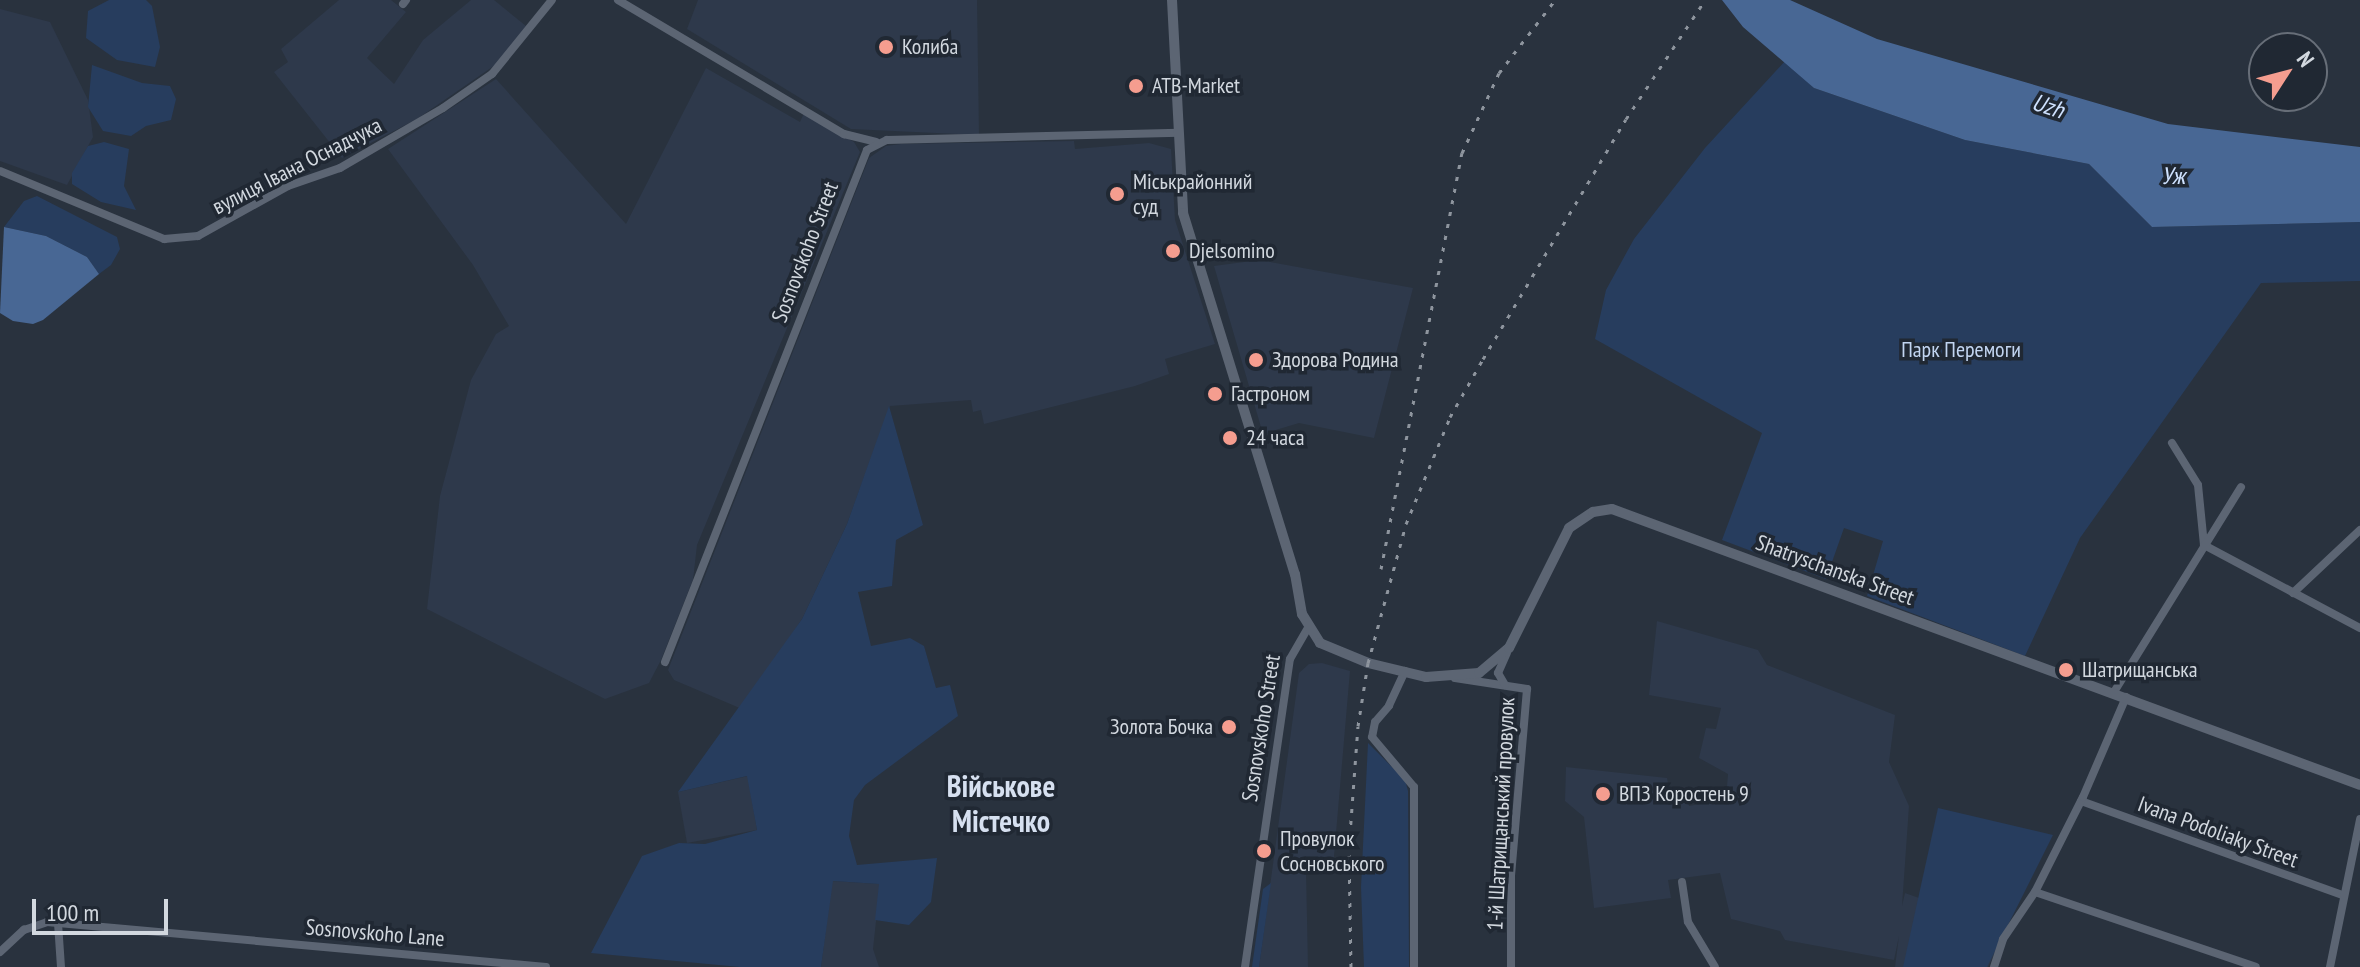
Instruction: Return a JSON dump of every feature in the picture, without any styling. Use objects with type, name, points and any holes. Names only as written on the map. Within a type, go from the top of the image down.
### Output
[{"type":"street","name":"вулиця Івана Оснадчука","points":[[0,171],[164,239],[198,236],[288,186],[340,168],[443,108],[492,74],[552,0]]},
{"type":"street","points":[[618,0],[844,134],[876,142],[1179,133]]},
{"type":"street","points":[[1172,0],[1183,213],[1307,630]]},
{"type":"street","name":"Sosnovskoho Street","points":[[665,662],[861,163],[876,142]]},
{"type":"street","points":[[2172,443],[2198,485],[2204,545]]},
{"type":"street","points":[[2114,692],[2241,487]]},
{"type":"street","name":"Shatryschanska Street","points":[[1307,630],[1334,651],[1368,663],[1454,678],[1486,669],[1509,648],[1569,528],[1593,512],[1612,509],[2360,785]]},
{"type":"street","points":[[2293,593],[2360,530]]},
{"type":"street","points":[[2204,545],[2360,628]]},
{"type":"street","name":"Sosnovskoho Street","points":[[1245,967],[1290,659],[1307,630]]},
{"type":"street","points":[[1505,685],[1498,673],[1509,648]]},
{"type":"street","points":[[1405,671],[1389,706],[1375,722],[1372,737],[1414,787],[1414,967]]},
{"type":"street","name":"1-й Шатрищанський провулок","points":[[1454,678],[1527,689],[1511,875],[1511,967]]},
{"type":"street","points":[[1994,967],[2004,938],[2035,892],[2081,801],[2126,697]]},
{"type":"street","name":"Ivana Podoliaky Street","points":[[2081,801],[2342,895]]},
{"type":"street","points":[[2330,967],[2342,895],[2360,819]]},
{"type":"street","points":[[1682,882],[1688,921],[1715,967]]},
{"type":"street","points":[[2035,892],[2256,967]]},
{"type":"street","points":[[0,952],[35,924],[58,923],[61,967]]},
{"type":"street","name":"Sosnovskoho Lane","points":[[58,923],[546,967]]},
{"type":"shaded area","points":[[339,0],[391,0],[406,12],[367,58],[394,84],[423,40],[471,0],[494,0],[526,26],[498,63],[417,119],[342,158],[274,72],[288,62],[281,49]]},
{"type":"shaded area","points":[[698,0],[977,0],[979,135],[851,129],[687,29]]},
{"type":"shaded area","points":[[0,9],[50,22],[88,100],[93,137],[67,185],[0,161]]},
{"type":"shaded area","points":[[706,68],[800,122],[804,113],[854,142],[860,152],[697,545],[693,580],[661,660],[649,683],[605,699],[427,609],[440,496],[471,380],[496,334],[509,326],[473,265],[388,149],[496,79],[626,224]]},
{"type":"shaded area","points":[[1074,141],[1075,149],[1149,143],[1171,149],[1175,220],[1215,344],[1165,359],[1169,374],[1135,386],[984,424],[981,410],[973,412],[971,400],[890,406],[847,524],[802,619],[742,709],[674,680],[668,670],[869,158],[886,146],[901,144]]},
{"type":"shaded area","points":[[1259,260],[1413,288],[1374,438],[1299,423],[1263,434],[1214,266]]},
{"type":"shaded area","points":[[1657,621],[1758,650],[1767,665],[1895,715],[1889,762],[1909,806],[1902,906],[1905,893],[2006,929],[1988,967],[1895,967],[1899,936],[1894,960],[1785,940],[1780,931],[1731,919],[1720,873],[1668,880],[1671,898],[1594,908],[1584,817],[1565,801],[1566,767],[1667,778],[1670,794],[1687,793],[1689,806],[1726,799],[1728,774],[1699,758],[1706,728],[1716,729],[1721,708],[1649,695]]},
{"type":"shaded area","points":[[1322,663],[1350,671],[1333,868],[1306,870],[1308,967],[1259,967],[1299,673],[1309,664]]},
{"type":"shaded area","points":[[748,776],[757,830],[687,843],[678,792]]},
{"type":"shaded area","points":[[832,881],[880,884],[873,949],[879,967],[821,967]]},
{"type":"green space","points":[[109,0],[146,0],[152,6],[160,47],[155,67],[117,60],[86,38],[88,11]]},
{"type":"green space","name":"Парк Перемоги","points":[[1786,60],[1814,88],[1965,140],[2089,164],[2152,227],[2360,222],[2360,281],[2261,283],[2080,538],[2025,656],[1867,596],[1883,541],[1844,528],[1826,579],[1722,540],[1762,433],[1595,339],[1606,290],[1634,239],[1705,148]]},
{"type":"green space","points":[[92,65],[142,83],[170,86],[176,99],[171,120],[146,126],[131,136],[103,131],[88,107]]},
{"type":"green space","points":[[104,142],[129,149],[124,186],[136,210],[101,202],[72,184],[72,173],[88,146]]},
{"type":"green space","points":[[37,196],[117,237],[120,249],[111,265],[99,274],[87,257],[46,236],[4,227],[24,201]]},
{"type":"green space","points":[[889,406],[923,525],[896,540],[892,586],[858,592],[871,646],[910,638],[924,646],[936,688],[950,685],[958,716],[865,785],[854,800],[849,836],[857,865],[937,858],[931,902],[909,925],[875,920],[879,884],[833,881],[821,967],[740,967],[591,953],[642,856],[679,843],[705,844],[757,830],[747,776],[678,792],[802,619],[847,524]]},
{"type":"green space","points":[[1368,743],[1405,780],[1408,791],[1409,967],[1364,967],[1361,887]]},
{"type":"green space","points":[[1938,808],[2053,835],[1987,967],[1903,967]]},
{"type":"green space","points":[[1271,883],[1259,967],[1252,967],[1263,889]]},
{"type":"water","name":"Уж","points":[[1722,0],[1790,0],[1877,39],[2168,124],[2360,147],[2360,222],[2152,227],[2089,164],[1965,140],[1814,88],[1743,27]]},
{"type":"water","points":[[4,227],[46,236],[87,257],[99,274],[43,320],[33,324],[13,321],[0,313]]},
{"type":"railway","points":[[1381,569],[1462,153],[1499,73],[1555,0]]},
{"type":"railway","points":[[1351,967],[1349,848],[1358,726],[1368,663],[1406,524],[1450,417],[1483,359],[1626,119],[1705,0]]},
{"type":"place","name":"Колиба","points":[[886,47]]},
{"type":"place","name":"ATB-Market","points":[[1136,86]]},
{"type":"place","name":"Міськрайонний суд","points":[[1117,194]]},
{"type":"place","name":"Djelsomino","points":[[1173,251]]},
{"type":"place","name":"Здорова Родина","points":[[1256,360]]},
{"type":"place","name":"Гастроном","points":[[1215,394]]},
{"type":"place","name":"24 часа","points":[[1230,438]]},
{"type":"place","name":"Шатрищанська","points":[[2066,670]]},
{"type":"place","name":"Золота Бочка","points":[[1229,727]]},
{"type":"place","name":"ВПЗ Коростень 9","points":[[1603,794]]},
{"type":"place","name":"Провулок Сосновського","points":[[1264,851]]},
{"type":"district","name":"Військове Містечко","points":[[1001,803]]},
{"type":"water label","name":"Uzh","points":[[2048,106]]}]
